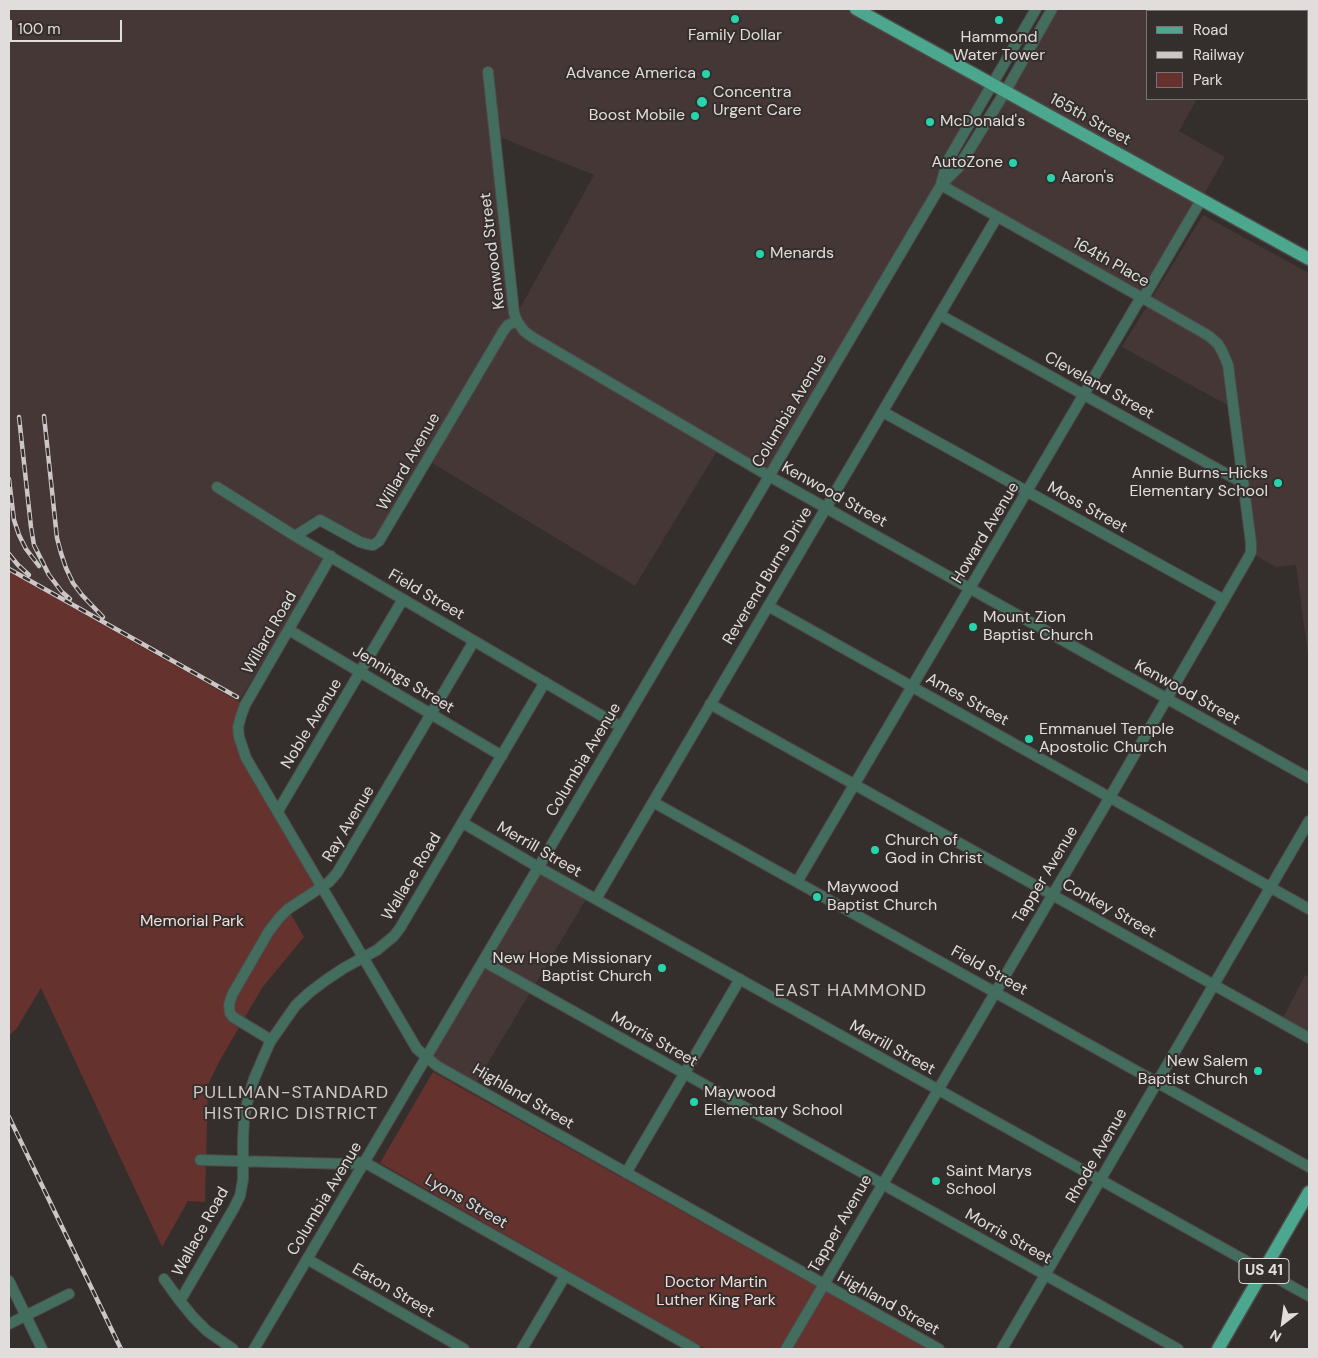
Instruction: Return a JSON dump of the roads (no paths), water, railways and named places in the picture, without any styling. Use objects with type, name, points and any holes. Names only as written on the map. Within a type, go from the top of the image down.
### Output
[{"type":"main road","name":"165th Street","points":[[856,9],[1309,259]]},
{"type":"main road","name":"US 41","points":[[1218,1349],[1309,1192]]},
{"type":"street","name":"Columbia Avenue","points":[[941,185],[947,162],[1036,9]]},
{"type":"street","name":"Columbia Avenue","points":[[254,1349],[941,185],[958,168],[1005,92],[1052,9]]},
{"type":"street","name":"Kenwood Street","points":[[488,72],[514,313],[524,331],[769,476],[1309,778]]},
{"type":"street","name":"164th Place","points":[[941,185],[1214,340],[1226,358],[1232,394]]},
{"type":"street","name":"Howard Avenue","points":[[798,882],[1137,304],[1201,200]]},
{"type":"street","name":"Reverend Burns Drive","points":[[596,899],[997,217]]},
{"type":"street","name":"Cleveland Street","points":[[940,314],[1243,483]]},
{"type":"street","name":"Willard Avenue","points":[[296,536],[320,520],[360,542],[373,544],[379,541],[504,330],[517,321]]},
{"type":"street","name":"Tapper Avenue","points":[[786,1349],[1248,558],[1251,543],[1232,394]]},
{"type":"street","name":"Moss Street","points":[[883,412],[1224,600]]},
{"type":"street","name":"Field Street","points":[[218,488],[621,727]]},
{"type":"street","name":"Willard Road","points":[[238,727],[245,705],[331,556]]},
{"type":"street","name":"Noble Avenue","points":[[278,812],[403,599]]},
{"type":"street","name":"Ames Street","points":[[768,606],[1309,909]]},
{"type":"street","name":"Jennings Street","points":[[290,630],[502,756]]},
{"type":"street","name":"Ray Avenue","points":[[271,1040],[233,1017],[229,1009],[230,1000],[269,931],[279,918],[288,909],[329,882],[337,873],[474,641]]},
{"type":"street","name":"Wallace Road","points":[[180,1301],[234,1208],[242,1188],[244,1126],[248,1099],[256,1072],[271,1040],[296,1005],[310,992],[385,944],[394,936],[545,682]]},
{"type":"street","name":"Conkey Street","points":[[710,704],[1309,1038]]},
{"type":"street","name":"Highland Street","points":[[238,727],[241,746],[246,758],[363,958],[418,1049],[426,1057],[437,1066],[939,1349]]},
{"type":"street","name":"Field Street","points":[[653,802],[1309,1167]]},
{"type":"street","name":"Rhode Avenue","points":[[1002,1349],[1309,821]]},
{"type":"street","name":"Merrill Street","points":[[462,823],[1309,1296]]},
{"type":"street","name":"Morris Street","points":[[483,961],[1178,1349]]},
{"type":"street","points":[[626,1173],[740,979]]},
{"type":"street","points":[[200,1160],[348,1164],[364,1162]]},
{"type":"street","name":"Lyons Street","points":[[364,1162],[695,1349]]},
{"type":"street","name":"Eaton Street","points":[[307,1259],[464,1349]]},
{"type":"street","points":[[522,1349],[565,1276]]},
{"type":"street","points":[[164,1278],[180,1301],[208,1331],[233,1349]]},
{"type":"street","points":[[9,1281],[42,1349]]},
{"type":"street","points":[[9,1324],[69,1294]]},
{"type":"railway","points":[[44,416],[57,538],[61,553],[73,583],[103,617]]},
{"type":"railway","points":[[19,417],[34,545],[49,575],[70,599]]},
{"type":"railway","points":[[9,479],[14,520],[19,535],[26,549],[39,566]]},
{"type":"railway","points":[[9,554],[29,575]]},
{"type":"railway","points":[[9,569],[237,697]]},
{"type":"railway","points":[[9,1117],[121,1349]]},
{"type":"place","name":"Family Dollar","points":[[735,19]]},
{"type":"place","name":"Hammond Water Tower","points":[[999,20]]},
{"type":"place","name":"Advance America","points":[[706,74]]},
{"type":"place","name":"Concentra Urgent Care","points":[[702,102]]},
{"type":"place","name":"Boost Mobile","points":[[695,116]]},
{"type":"place","name":"McDonald's","points":[[930,122]]},
{"type":"place","name":"AutoZone","points":[[1013,163]]},
{"type":"place","name":"Aaron's","points":[[1051,178]]},
{"type":"place","name":"Menards","points":[[760,254]]},
{"type":"place","name":"Annie Burns-Hicks Elementary School","points":[[1278,483]]},
{"type":"place","name":"Mount Zion Baptist Church","points":[[973,627]]},
{"type":"place","name":"Emmanuel Temple Apostolic Church","points":[[1029,739]]},
{"type":"place","name":"Church of God in Christ","points":[[875,850]]},
{"type":"place","name":"Maywood Baptist Church","points":[[817,897]]},
{"type":"place","name":"New Hope Missionary Baptist Church","points":[[662,968]]},
{"type":"place","name":"New Salem Baptist Church","points":[[1258,1071]]},
{"type":"place","name":"Maywood Elementary School","points":[[694,1102]]},
{"type":"place","name":"Saint Marys School","points":[[936,1181]]},
{"type":"district","name":"EAST HAMMOND","points":[[851,991]]},
{"type":"district","name":"PULLMAN-STANDARD HISTORIC DISTRICT","points":[[291,1103]]},
{"type":"park label","name":"Memorial Park","points":[[192,922]]},
{"type":"park label","name":"Doctor Martin Luther King Park","points":[[716,1292]]}]
